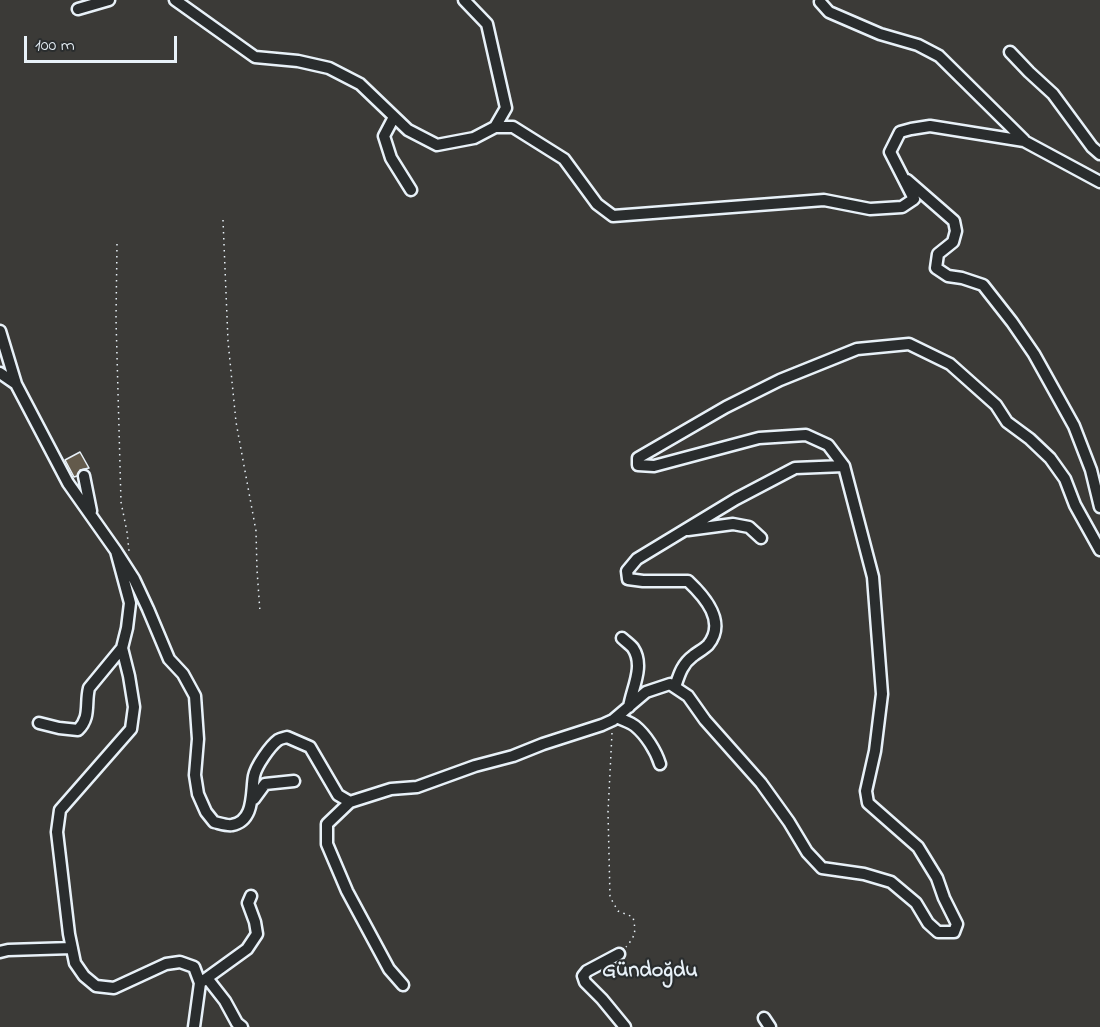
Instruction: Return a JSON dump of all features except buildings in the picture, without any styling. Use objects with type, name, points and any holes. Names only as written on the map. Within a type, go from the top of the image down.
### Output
[{"type":"street","points":[[78,9],[109,0]]},
{"type":"street","points":[[175,0],[255,57],[298,61],[329,68],[360,84],[408,130],[437,145],[474,138],[495,127],[513,127],[564,159],[597,204],[613,216],[824,200],[870,209],[902,207],[914,200],[890,152],[900,132],[930,126],[1024,141]]},
{"type":"street","points":[[464,0],[487,24],[490,36],[506,108],[495,127]]},
{"type":"street","points":[[820,2],[829,12],[880,34],[918,45],[939,56],[1024,141],[1100,182]]},
{"type":"street","points":[[1010,52],[1053,94],[1092,147],[1100,154]]},
{"type":"street","points":[[394,117],[384,136],[391,158],[411,190]]},
{"type":"street","points":[[902,176],[954,221],[956,231],[953,242],[938,254],[936,268],[948,276],[983,285],[1034,354],[1074,426],[1100,507]]},
{"type":"street","points":[[0,331],[16,384],[68,483],[134,579],[169,659],[183,674],[195,696],[198,740],[195,775],[198,794],[206,812],[214,822],[231,826],[245,818],[250,810],[255,773],[268,750],[278,740],[287,736],[310,747],[338,795],[350,802]]},
{"type":"street","points":[[403,985],[389,969],[347,891],[327,844],[327,824],[350,802],[391,789],[417,787],[475,766],[513,756],[615,719],[646,692],[670,684],[688,696],[705,720],[761,783],[807,852],[822,868],[864,874],[891,882],[916,903],[928,923],[938,932],[954,932],[957,924],[937,878],[918,847],[868,803],[866,791],[875,751],[882,694],[873,577],[844,466],[828,445],[806,435],[759,438],[654,466],[638,465],[638,458],[726,407],[780,380],[857,349],[909,344],[950,364],[996,405],[1007,422],[1050,458],[1065,479],[1100,550]]},
{"type":"street","points":[[0,373],[16,384]]},
{"type":"street","points":[[675,687],[680,670],[692,657],[708,646],[716,630],[713,614],[700,593],[688,581],[628,579],[627,572],[637,559],[736,498],[795,468],[844,466]]},
{"type":"street","points":[[84,476],[92,517]]},
{"type":"street","points":[[684,530],[732,524],[749,527],[762,538]]},
{"type":"street","points":[[39,723],[59,729],[78,730],[84,724],[89,688],[122,648],[130,603],[116,551]]},
{"type":"street","points":[[622,638],[633,648],[639,664],[629,707]]},
{"type":"street","points":[[122,648],[134,707],[130,729],[60,810],[57,832],[75,963],[84,976],[96,986],[114,988],[166,964],[180,962],[194,967],[225,1001],[237,1023],[242,1027]]},
{"type":"street","points":[[615,719],[635,726],[649,742],[660,764]]},
{"type":"street","points":[[251,805],[265,784],[294,781]]},
{"type":"street","points":[[194,1027],[204,980],[247,949],[257,934],[248,903],[251,896]]},
{"type":"street","points":[[0,952],[72,948]]},
{"type":"street","points":[[619,954],[587,971],[583,976],[585,982],[625,1027]]},
{"type":"path","points":[[223,220],[228,341],[236,422],[256,531],[260,612]]},
{"type":"path","points":[[117,244],[116,319],[120,502],[129,554]]},
{"type":"path","points":[[615,719],[608,812],[610,897],[618,911],[633,917],[636,931],[632,940],[619,954]]},
{"type":"district","name":"Gündoğdu","points":[[650,972]]}]
